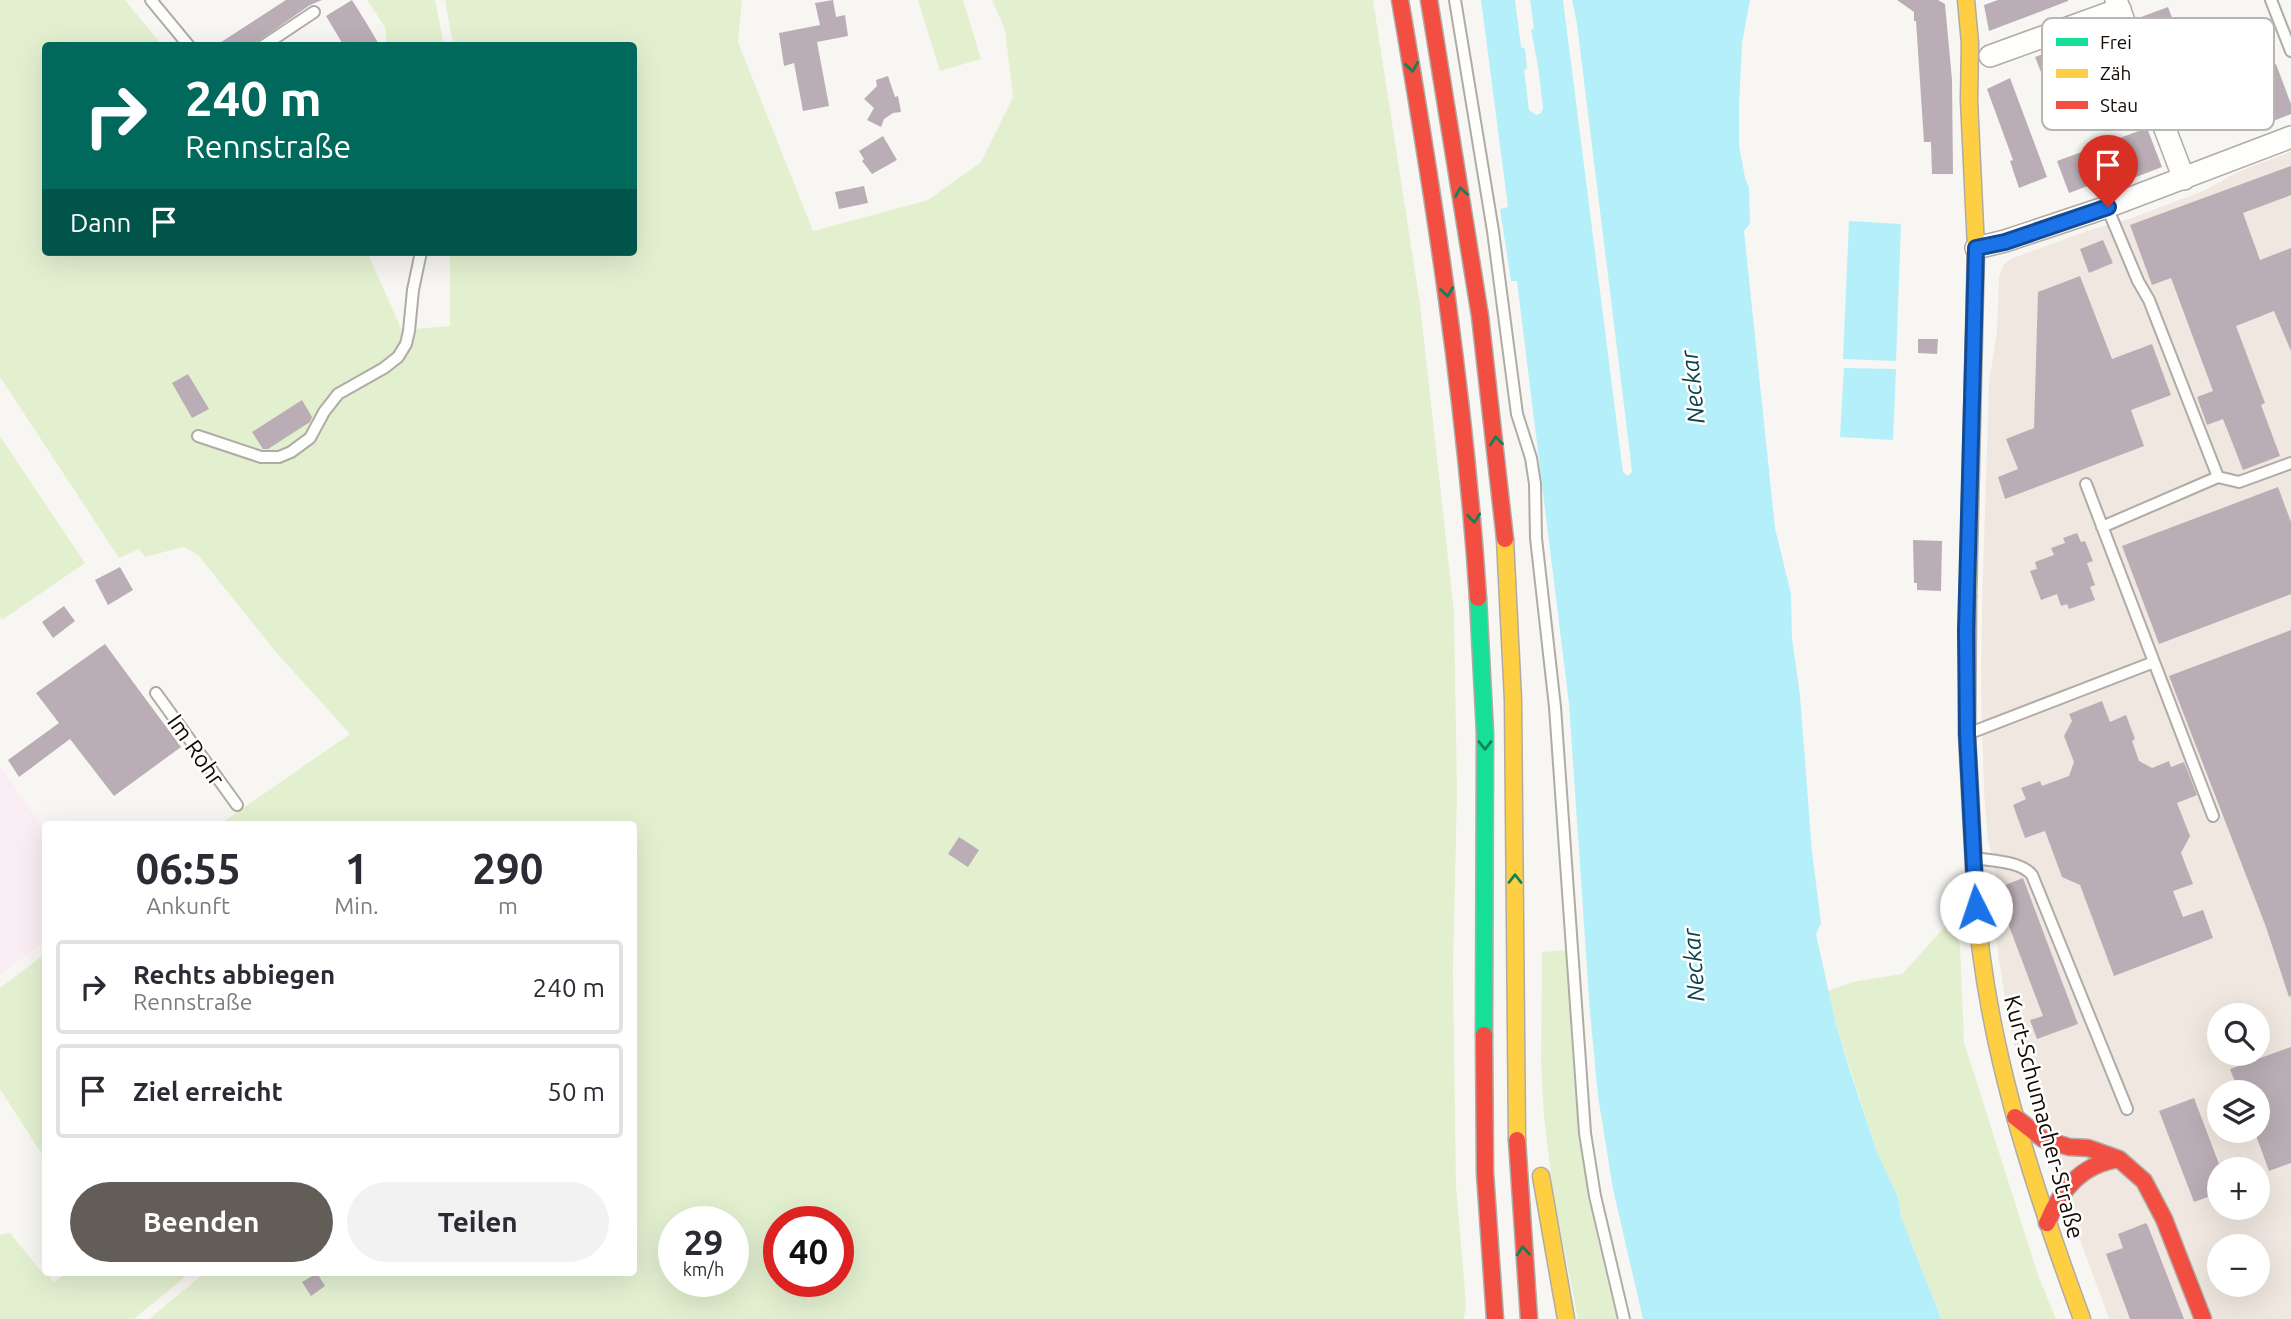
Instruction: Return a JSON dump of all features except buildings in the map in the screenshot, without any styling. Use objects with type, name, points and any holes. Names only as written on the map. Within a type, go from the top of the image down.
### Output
[{"type":"main road","points":[[1400,0],[1441,247],[1476,539],[1485,735],[1485,1180],[1495,1319]]},
{"type":"main road","points":[[1429,0],[1484,343],[1506,540],[1515,728],[1516,1108],[1520,1210],[1529,1319]]},
{"type":"main road","name":"Kurt-Schumacher-Straße","points":[[1966,0],[1970,43],[1969,100],[1976,248],[1966,630],[1972,858],[1986,993],[2015,1117],[2047,1223],[2082,1319]]},
{"type":"main road","points":[[1515,947],[1533,1097]]},
{"type":"main road","points":[[2015,1117],[2043,1139],[2069,1147],[2095,1150],[2119,1159],[2144,1181],[2153,1196],[2203,1319]]},
{"type":"main road","points":[[2047,1223],[2061,1193],[2076,1176],[2092,1165],[2119,1159]]},
{"type":"main road","points":[[1540,1164],[1566,1319]]},
{"type":"street","points":[[2085,18],[2118,5]]},
{"type":"street","points":[[1990,56],[2042,35]]},
{"type":"street","points":[[2166,130],[2184,178]]},
{"type":"street","points":[[1976,248],[2005,242],[2108,207],[2291,136]]},
{"type":"lane","points":[[151,0],[186,42]]},
{"type":"lane","points":[[1455,0],[1489,207],[1517,414],[1531,458],[1535,484],[1535,530],[1559,746],[1585,1133],[1612,1278],[1624,1319]]},
{"type":"lane","points":[[2271,0],[2291,51]]},
{"type":"lane","points":[[269,42],[314,12]]},
{"type":"lane","points":[[2108,207],[2218,477]]},
{"type":"lane","points":[[198,436],[271,458],[284,456],[310,438],[324,412],[338,394],[384,368],[403,351],[409,331],[420,256]]},
{"type":"lane","points":[[2102,527],[2218,477],[2239,482],[2291,463]]},
{"type":"lane","points":[[2086,484],[2213,816]]},
{"type":"lane","points":[[1967,734],[2154,662]]},
{"type":"lane","name":"Im Rohr","points":[[156,693],[237,805]]},
{"type":"lane","points":[[1972,858],[2020,866],[2028,869],[2032,875],[2127,1109]]},
{"type":"shaded area","points":[[2291,152],[2291,1319],[2109,1319],[2035,1117],[2009,1026],[1989,893],[1997,880],[1988,840],[1984,792],[1981,686],[1989,382],[1997,331],[1999,276],[2004,264],[2013,258],[2203,191],[2240,171]]},
{"type":"shaded area","points":[[0,766],[42,827],[42,943],[0,975]]},
{"type":"green space","points":[[0,0],[125,0],[160,42],[42,42],[42,256],[369,256],[402,330],[450,326],[450,256],[637,256],[637,42],[452,42],[445,0],[742,0],[738,42],[813,231],[928,200],[981,162],[1013,97],[1005,30],[992,0],[1373,0],[1420,304],[1454,612],[1457,792],[1453,971],[1456,1186],[1466,1303],[1464,1319],[149,1319],[201,1276],[637,1276],[637,821],[224,821],[350,734],[275,651],[198,555],[183,547],[145,557],[139,549],[119,558],[0,377]]},
{"type":"green space","points":[[367,0],[435,0],[443,42],[387,42],[385,27]]},
{"type":"green space","points":[[918,0],[963,0],[981,59],[940,71]]},
{"type":"green space","points":[[0,436],[85,563],[2,620],[0,616]]},
{"type":"green space","points":[[1954,917],[1960,946],[1964,1042],[2038,1275],[2056,1319],[1941,1319],[1901,1216],[1898,1197],[1877,1152],[1836,1025],[1828,991],[1853,982],[1902,974]]},
{"type":"green space","points":[[1567,950],[1578,1121],[1596,1232],[1617,1319],[1578,1319],[1554,1199],[1544,1118],[1541,1061],[1542,952]]},
{"type":"green space","points":[[42,956],[42,1154],[0,1089],[0,988]]},
{"type":"green space","points":[[10,1233],[42,1272],[42,1276],[49,1276],[54,1282],[62,1276],[186,1276],[134,1319],[0,1319],[0,1235]]},
{"type":"water","name":"Neckar","points":[[1481,0],[1515,0],[1521,47],[1525,49],[1527,68],[1524,70],[1529,110],[1536,115],[1541,113],[1543,108],[1531,30],[1534,29],[1530,0],[1563,0],[1623,472],[1628,476],[1632,472],[1630,454],[1572,0],[1750,0],[1742,43],[1739,105],[1739,145],[1749,188],[1750,224],[1744,231],[1775,528],[1791,594],[1792,639],[1800,695],[1812,852],[1821,923],[1816,934],[1836,1025],[1851,1074],[1877,1152],[1898,1197],[1901,1216],[1941,1319],[1643,1319],[1613,1189],[1598,1096],[1569,704],[1517,281],[1511,281],[1500,209],[1508,207]]},
{"type":"water","points":[[1849,221],[1901,224],[1896,361],[1843,359]]},
{"type":"water","points":[[1844,368],[1896,369],[1893,440],[1840,437]]},
{"type":"traffic: fast","points":[[1478,598],[1485,733],[1484,1035]]},
{"type":"traffic: slow","points":[[1966,0],[1970,43],[1969,100],[1976,248],[1968,596]]},
{"type":"traffic: slow","points":[[1505,539],[1513,700],[1517,1140]]},
{"type":"traffic: slow","points":[[1975,887],[1988,998],[2012,1107],[2045,1214],[2082,1319]]},
{"type":"traffic: slow","points":[[1541,1176],[1566,1319]]},
{"type":"traffic: jam","points":[[1400,0],[1425,149],[1457,373],[1478,598]]},
{"type":"traffic: jam","points":[[1429,0],[1480,316],[1505,539]]},
{"type":"traffic: jam","points":[[1968,596],[1967,734],[1975,887]]},
{"type":"traffic: jam","points":[[1484,1035],[1485,1173],[1495,1319]]},
{"type":"traffic: jam","points":[[2015,1117],[2043,1139],[2069,1147],[2088,1148],[2119,1159],[2144,1181],[2164,1219],[2203,1319]]},
{"type":"traffic: jam","points":[[1517,1140],[1529,1319]]},
{"type":"traffic: jam","points":[[2047,1223],[2059,1199],[2074,1180],[2094,1166],[2119,1159]]},
{"type":"route","points":[[1976,907],[1967,734],[1966,630],[1976,248],[2005,242],[2108,207]]}]
